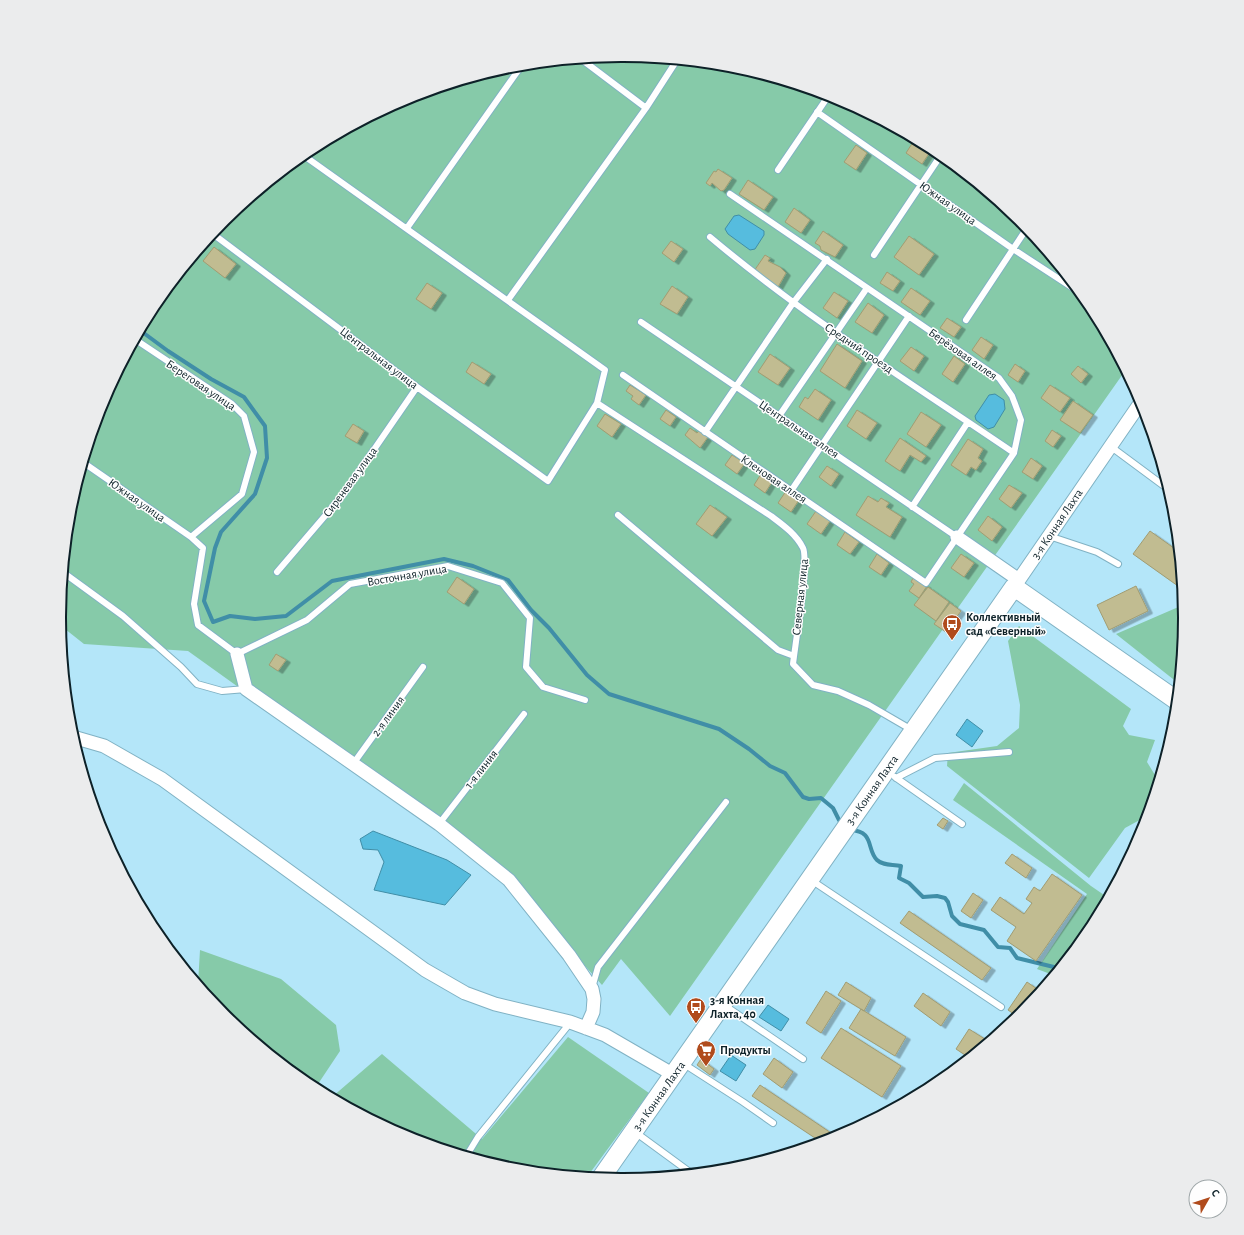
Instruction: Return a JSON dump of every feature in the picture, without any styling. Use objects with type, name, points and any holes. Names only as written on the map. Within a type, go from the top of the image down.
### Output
[{"type":"main road","points":[[1017,584],[1172,697]]},
{"type":"main road","name":"3-я Конная Лахта","points":[[605,1173],[854,815],[891,775],[914,730],[1017,584]]},
{"type":"street","name":"3-я Конная Лахта","points":[[1017,584],[1136,409]]},
{"type":"street","points":[[957,537],[1017,584]]},
{"type":"street","points":[[237,654],[246,689],[438,824],[509,880],[569,955],[592,989],[594,999],[593,1012],[586,1028]]},
{"type":"street","points":[[80,739],[104,746],[162,779],[425,970],[465,993],[496,1004],[570,1022],[605,1035],[678,1069]]},
{"type":"lane","points":[[586,63],[646,108]]},
{"type":"lane","points":[[508,300],[646,108],[674,65]]},
{"type":"lane","points":[[407,228],[517,73]]},
{"type":"lane","points":[[778,170],[826,100]]},
{"type":"lane","name":"Южная улица","points":[[818,112],[1013,249],[1066,284]]},
{"type":"lane","points":[[309,159],[605,370],[597,403]]},
{"type":"lane","points":[[874,255],[937,160]]},
{"type":"lane","name":"Берёзовая аллея","points":[[730,194],[999,378],[1012,396],[1021,420],[1014,453],[926,583]]},
{"type":"lane","points":[[966,320],[1023,234]]},
{"type":"lane","name":"Центральная улица","points":[[217,237],[417,387],[548,481],[597,403]]},
{"type":"lane","name":"Средний проезд","points":[[710,237],[793,303],[1014,453]]},
{"type":"lane","points":[[705,432],[793,303],[827,259]]},
{"type":"lane","points":[[779,416],[867,288]]},
{"type":"lane","points":[[791,491],[909,316]]},
{"type":"lane","name":"Центральная аллея","points":[[641,322],[957,537]]},
{"type":"lane","name":"Береговая улица","points":[[140,342],[232,404],[244,416],[254,452],[242,494],[191,537]]},
{"type":"lane","name":"Кленовая аллея","points":[[623,375],[926,583]]},
{"type":"lane","name":"Сиреневая улица","points":[[277,572],[342,496],[417,387]]},
{"type":"lane","name":"Северная улица","points":[[597,403],[772,516],[790,531],[804,550],[803,583],[794,656]]},
{"type":"lane","points":[[912,507],[968,422]]},
{"type":"lane","points":[[1110,446],[1161,484]]},
{"type":"lane","name":"Южная улица","points":[[88,466],[191,537]]},
{"type":"lane","points":[[618,515],[778,650],[794,656],[793,664],[813,684],[838,692],[869,705],[914,730]]},
{"type":"lane","points":[[1049,536],[1097,552],[1118,564]]},
{"type":"lane","points":[[191,537],[203,548],[194,604],[198,625],[237,654]]},
{"type":"lane","name":"Восточная улица","points":[[237,654],[307,620],[350,584],[448,566],[502,583],[530,618],[526,667],[543,687],[585,700]]},
{"type":"lane","points":[[68,576],[123,616],[181,667],[197,684],[222,691],[246,689]]},
{"type":"lane","name":"2-я линия","points":[[353,764],[424,667]]},
{"type":"lane","name":"1-я линия","points":[[438,824],[524,714]]},
{"type":"lane","points":[[891,775],[935,758],[1010,752]]},
{"type":"lane","points":[[891,775],[962,824]]},
{"type":"lane","points":[[592,989],[598,967],[726,802]]},
{"type":"lane","points":[[810,879],[1001,1007]]},
{"type":"lane","points":[[723,1004],[804,1059]]},
{"type":"lane","points":[[469,1151],[478,1137],[570,1022]]},
{"type":"lane","points":[[678,1069],[743,1102],[773,1123]]},
{"type":"lane","points":[[634,1131],[686,1169]]},
{"type":"green space","points":[[586,63],[658,63],[695,67],[766,81],[801,91],[868,119],[900,136],[931,156],[988,200],[1015,225],[1040,251],[1063,279],[1103,340],[1122,376],[670,1016],[621,959],[602,985],[510,882],[188,651],[84,644],[67,630],[66,618],[71,545],[77,509],[85,474],[109,405],[141,340],[160,309],[181,279],[204,251],[229,225],[284,177],[313,156],[344,136],[409,104],[443,91],[478,81],[549,67]]},
{"type":"green space","points":[[1177,607],[1174,680],[1116,634]]},
{"type":"green space","points":[[1019,626],[1131,709],[1123,726],[1129,735],[1155,740],[1147,762],[1155,775],[1139,821],[1125,828],[1089,878],[947,766],[948,753],[997,746],[1019,728],[1020,705],[1008,641]]},
{"type":"green space","points":[[964,783],[1103,894],[1084,926],[1049,973],[1037,969],[1087,894],[953,800]]},
{"type":"green space","points":[[200,950],[281,979],[336,1025],[340,1051],[319,1083],[284,1058],[256,1035],[229,1010],[198,977]]},
{"type":"green space","points":[[568,1037],[649,1093],[591,1172],[549,1168],[514,1162],[443,1144],[376,1116],[336,1094],[382,1054],[482,1139]]},
{"type":"water","points":[[739,215],[764,231],[764,235],[755,249],[750,250],[728,234],[725,229],[734,216]]},
{"type":"water","points":[[995,394],[1004,400],[1005,409],[994,427],[988,429],[976,420],[975,416],[989,395]]},
{"type":"water","points":[[967,719],[983,731],[972,747],[956,735]]},
{"type":"water","points":[[373,831],[447,860],[471,875],[445,905],[374,890],[384,862],[378,850],[363,849],[360,839]]},
{"type":"water","points":[[768,1005],[789,1019],[781,1031],[759,1017]]},
{"type":"water","points":[[731,1055],[746,1065],[736,1081],[720,1071]]},
{"type":"building","points":[[912,144],[928,154],[922,164],[906,153]]},
{"type":"building","points":[[856,145],[867,153],[856,170],[844,162]]},
{"type":"building","points":[[718,169],[732,178],[724,190],[721,191],[712,183],[710,186],[706,183],[714,171],[716,172]]},
{"type":"building","points":[[748,180],[773,197],[764,210],[739,194]]},
{"type":"building","points":[[794,208],[810,220],[801,233],[785,222]]},
{"type":"building","points":[[823,231],[843,245],[835,257],[821,250],[820,246],[815,243]]},
{"type":"building","points":[[909,236],[934,254],[919,275],[894,257]]},
{"type":"building","points":[[671,241],[683,249],[674,262],[662,253]]},
{"type":"building","points":[[214,247],[236,264],[225,278],[203,261]]},
{"type":"building","points":[[765,255],[770,258],[768,261],[780,267],[786,273],[778,287],[754,271]]},
{"type":"building","points":[[887,272],[900,281],[893,291],[880,283]]},
{"type":"building","points":[[427,283],[442,293],[431,309],[416,299]]},
{"type":"building","points":[[672,286],[688,297],[677,314],[660,304]]},
{"type":"building","points":[[911,288],[930,301],[920,315],[901,302]]},
{"type":"building","points":[[834,292],[848,301],[837,318],[823,308]]},
{"type":"building","points":[[868,303],[884,315],[872,333],[855,322]]},
{"type":"building","points":[[947,318],[961,327],[954,337],[940,328]]},
{"type":"building","points":[[981,337],[993,345],[984,359],[972,350]]},
{"type":"building","points":[[837,344],[862,361],[845,388],[820,371]]},
{"type":"building","points":[[911,347],[924,356],[914,371],[900,361]]},
{"type":"building","points":[[770,354],[790,368],[778,385],[758,372]]},
{"type":"building","points":[[954,356],[965,364],[953,382],[942,374]]},
{"type":"building","points":[[472,362],[491,374],[484,384],[466,372]]},
{"type":"building","points":[[1015,364],[1025,371],[1018,382],[1008,375]]},
{"type":"building","points":[[1078,366],[1088,374],[1081,383],[1071,374]]},
{"type":"building","points":[[630,385],[646,395],[639,405],[631,399],[633,396],[626,391]]},
{"type":"building","points":[[1050,385],[1070,398],[1060,412],[1041,398]]},
{"type":"building","points":[[815,389],[831,400],[818,420],[799,407],[805,397],[808,399]]},
{"type":"building","points":[[1073,401],[1093,415],[1080,433],[1060,420]]},
{"type":"building","points":[[666,410],[676,417],[670,426],[660,419]]},
{"type":"building","points":[[857,410],[877,423],[866,439],[847,426]]},
{"type":"building","points":[[921,412],[941,425],[926,447],[907,434]]},
{"type":"building","points":[[605,414],[621,424],[612,437],[597,426]]},
{"type":"building","points":[[353,424],[364,431],[357,443],[345,436]]},
{"type":"building","points":[[690,428],[697,433],[699,431],[708,437],[700,448],[685,435]]},
{"type":"building","points":[[1052,430],[1061,436],[1053,447],[1045,441]]},
{"type":"building","points":[[900,438],[926,456],[921,462],[910,455],[900,471],[885,461]]},
{"type":"building","points":[[968,439],[983,449],[978,458],[982,461],[976,470],[971,467],[966,475],[951,465]]},
{"type":"building","points":[[732,455],[745,463],[737,474],[725,465]]},
{"type":"building","points":[[1031,458],[1042,466],[1033,479],[1022,472]]},
{"type":"building","points":[[827,466],[839,474],[831,486],[819,477]]},
{"type":"building","points":[[761,474],[772,482],[765,493],[754,485]]},
{"type":"building","points":[[1009,485],[1022,493],[1011,508],[999,499]]},
{"type":"building","points":[[786,491],[799,500],[791,512],[778,503]]},
{"type":"building","points":[[868,496],[878,502],[881,498],[889,503],[886,507],[902,517],[890,537],[856,515]]},
{"type":"building","points":[[710,505],[727,517],[712,536],[696,524]]},
{"type":"building","points":[[816,511],[830,521],[821,534],[807,524]]},
{"type":"building","points":[[988,516],[1002,527],[992,541],[978,530]]},
{"type":"building","points":[[1150,531],[1173,548],[1176,585],[1133,554]]},
{"type":"building","points":[[845,532],[859,542],[850,554],[837,545]]},
{"type":"building","points":[[877,554],[889,563],[881,575],[869,567]]},
{"type":"building","points":[[961,554],[974,563],[964,577],[951,568]]},
{"type":"building","points":[[457,577],[474,589],[464,604],[447,592]]},
{"type":"building","points":[[913,578],[927,586],[919,598],[909,591],[914,584],[911,582]]},
{"type":"building","points":[[1136,586],[1148,611],[1109,630],[1097,605]]},
{"type":"building","points":[[928,587],[949,602],[936,621],[914,605]]},
{"type":"building","points":[[950,603],[961,611],[946,632],[934,624]]},
{"type":"building","points":[[276,654],[286,660],[278,671],[269,665]]},
{"type":"building","points":[[943,818],[948,821],[943,829],[937,825]]},
{"type":"building","points":[[1012,854],[1032,868],[1026,878],[1005,863]]},
{"type":"building","points":[[1052,874],[1082,895],[1036,961],[1007,941],[1016,927],[991,910],[1000,897],[1024,914],[1032,903],[1026,899],[1034,887],[1040,891]]},
{"type":"building","points":[[973,893],[983,900],[971,918],[961,911]]},
{"type":"building","points":[[909,911],[991,968],[982,980],[900,923]]},
{"type":"building","points":[[846,982],[871,998],[864,1011],[838,995]]},
{"type":"building","points":[[1027,982],[1036,988],[1012,1013],[1008,1010]]},
{"type":"building","points":[[826,991],[841,1001],[821,1033],[806,1023]]},
{"type":"building","points":[[923,993],[950,1012],[941,1026],[914,1006]]},
{"type":"building","points":[[861,1009],[906,1037],[895,1056],[849,1028]]},
{"type":"building","points":[[841,1028],[901,1066],[882,1097],[821,1058]]},
{"type":"building","points":[[969,1029],[984,1038],[964,1055],[956,1049]]},
{"type":"building","points":[[774,1058],[793,1072],[782,1088],[763,1074]]},
{"type":"building","points":[[701,1059],[714,1069],[710,1075],[697,1065]]},
{"type":"building","points":[[760,1085],[831,1133],[816,1138],[752,1096]]},
{"type":"waterway","points":[[145,334],[211,379],[244,397],[265,426],[267,458],[255,494],[221,532],[215,548],[204,601],[213,622],[230,616],[255,619],[286,616],[332,581],[444,559],[473,566],[508,580],[531,610],[549,628],[587,675],[609,694],[719,729],[749,749],[770,766],[785,773],[803,797],[809,799],[821,798],[833,808],[839,820],[843,824]]},
{"type":"waterway","points":[[850,830],[858,831],[867,837],[874,856],[879,862],[901,866],[899,878],[909,883],[923,897],[937,896],[945,898],[948,902],[952,916],[960,924],[984,930],[998,947],[1010,948],[1017,958],[1054,967]]},
{"type":"place","name":"Коллективный сад «Северный»","points":[[952,641]]},
{"type":"place","name":"3-я Конная Лахта, 40","points":[[696,1024]]},
{"type":"place","name":"Продукты","points":[[706,1067]]}]
